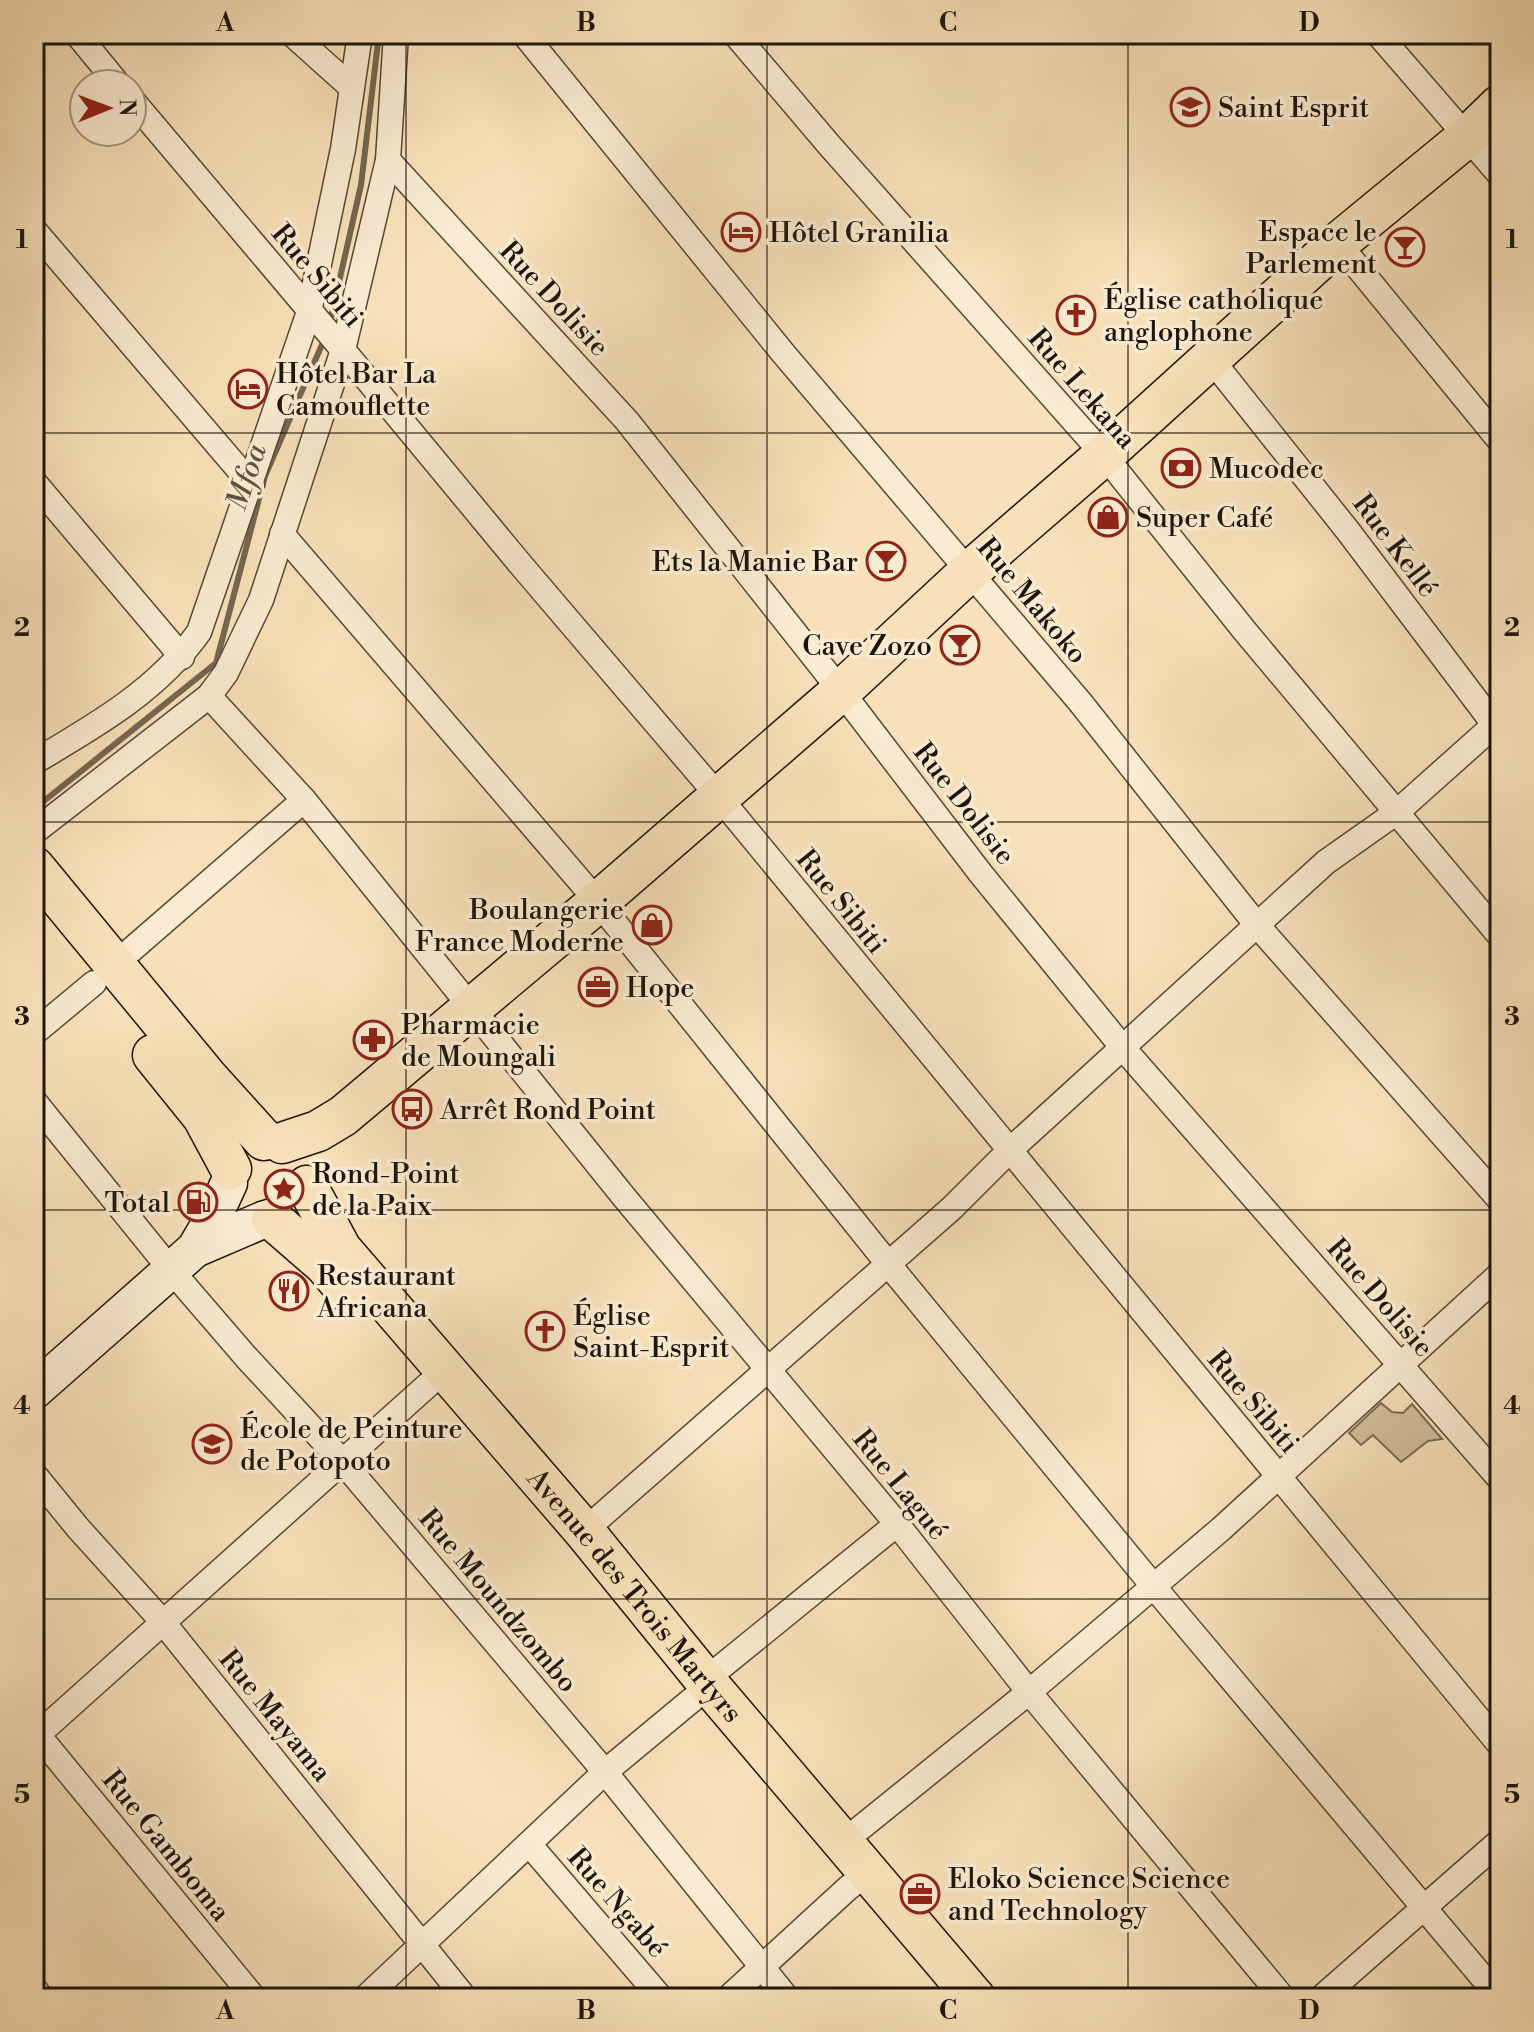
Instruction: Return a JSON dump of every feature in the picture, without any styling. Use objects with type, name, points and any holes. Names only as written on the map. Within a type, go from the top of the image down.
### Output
[{"type":"main road","points":[[34,1391],[183,1259],[212,1220],[237,1155],[249,1145],[318,1131],[343,1116],[472,1009],[841,691],[970,571],[1104,455],[1338,243],[1468,136],[1500,105]]},
{"type":"main road","points":[[34,867],[203,1117],[230,1176],[232,1196],[252,1216],[269,1219]]},
{"type":"main road","points":[[34,910],[104,973],[273,1142],[299,1154],[308,1182]]},
{"type":"main road","points":[[183,1259],[295,1209],[343,1116]]},
{"type":"main road","name":"Avenue des Trois Martyrs","points":[[308,1182],[341,1249],[584,1531],[699,1690],[843,1842],[859,1880],[941,1998]]},
{"type":"main road","name":"Avenue des Trois Martyrs","points":[[269,1219],[325,1265],[699,1690],[859,1880],[975,1998]]},
{"type":"street","points":[[77,34],[105,68]]},
{"type":"street","points":[[292,34],[351,87]]},
{"type":"street","points":[[34,762],[89,730],[155,683],[182,657],[199,632],[309,312],[343,149],[360,34]]},
{"type":"street","points":[[34,832],[209,696],[226,673],[242,642],[261,600],[340,347],[388,160],[396,34]]},
{"type":"street","name":"Rue Makoko","points":[[524,34],[783,353],[1080,702],[1256,924],[1500,1200]]},
{"type":"street","name":"Rue Lekana","points":[[735,34],[1104,455],[1244,630],[1500,936]]},
{"type":"street","points":[[1378,34],[1500,175]]},
{"type":"street","name":"Rue Sibiti","points":[[148,119],[719,797],[1500,1745]]},
{"type":"street","name":"Rue Dolisie","points":[[388,160],[627,421],[981,874],[1123,1048],[1500,1479]]},
{"type":"street","points":[[34,230],[252,485]]},
{"type":"street","points":[[1338,243],[1500,441]]},
{"type":"street","name":"Rue Kellé","points":[[1211,359],[1498,726]]},
{"type":"street","points":[[34,482],[182,657]]},
{"type":"street","points":[[282,534],[598,902],[889,1265],[1154,1587],[1500,1998]]},
{"type":"street","name":"Rue Lagué","points":[[209,696],[304,800],[472,1009],[897,1524],[1029,1692],[1283,1998]]},
{"type":"street","points":[[584,1531],[889,1265],[1009,1151],[1326,862],[1397,812],[1498,726]]},
{"type":"street","points":[[34,1033],[304,800]]},
{"type":"street","name":"Rue Moundzombo","points":[[34,1101],[183,1259],[246,1357],[342,1461],[605,1772],[787,1998]]},
{"type":"street","points":[[843,1842],[1154,1587],[1500,1274]]},
{"type":"street","points":[[35,1734],[429,1384]]},
{"type":"street","name":"Rue Mayama","points":[[34,1474],[162,1621],[465,1998]]},
{"type":"street","points":[[365,1998],[605,1772],[897,1524]]},
{"type":"street","name":"Rue Gamboma","points":[[35,1734],[254,1998]]},
{"type":"street","points":[[1321,1998],[1500,1841]]},
{"type":"street","name":"Rue Ngabé","points":[[529,1844],[661,1998]]},
{"type":"street","points":[[728,1998],[859,1880]]},
{"type":"street","points":[[34,1988],[41,1998]]},
{"type":"shaded area","points":[[1381,1403],[1392,1412],[1403,1413],[1412,1404],[1442,1439],[1428,1441],[1401,1462],[1373,1435],[1361,1445],[1349,1433]]},
{"type":"waterway","name":"Mfoa","points":[[330,322],[361,185],[379,34]]},
{"type":"waterway","name":"Mfoa","points":[[34,809],[216,663],[265,476],[324,340]]},
{"type":"place","name":"Saint Esprit","points":[[1190,107]]},
{"type":"place","name":"Hôtel Granilia","points":[[741,232]]},
{"type":"place","name":"Espace le Parlement","points":[[1405,247]]},
{"type":"place","name":"Église catholique anglophone","points":[[1076,315]]},
{"type":"place","name":"Hôtel Bar La Camouflette","points":[[248,389]]},
{"type":"place","name":"Mucodec","points":[[1181,468]]},
{"type":"place","name":"Super Café","points":[[1108,517]]},
{"type":"place","name":"Ets la Manie Bar","points":[[886,561]]},
{"type":"place","name":"Cave Zozo","points":[[960,645]]},
{"type":"place","name":"Boulangerie France Moderne","points":[[652,925]]},
{"type":"place","name":"Hope","points":[[598,987]]},
{"type":"place","name":"Pharmacie de Moungali","points":[[373,1040]]},
{"type":"place","name":"Arrêt Rond Point","points":[[412,1109]]},
{"type":"place","name":"Rond-Point de la Paix","points":[[284,1189]]},
{"type":"place","name":"Total","points":[[198,1202]]},
{"type":"place","name":"Restaurant Africana","points":[[289,1291]]},
{"type":"place","name":"Église Saint-Esprit","points":[[545,1331]]},
{"type":"place","name":"École de Peinture de Potopoto","points":[[212,1444]]},
{"type":"place","name":"Eloko Science Science and Technology","points":[[920,1894]]}]
